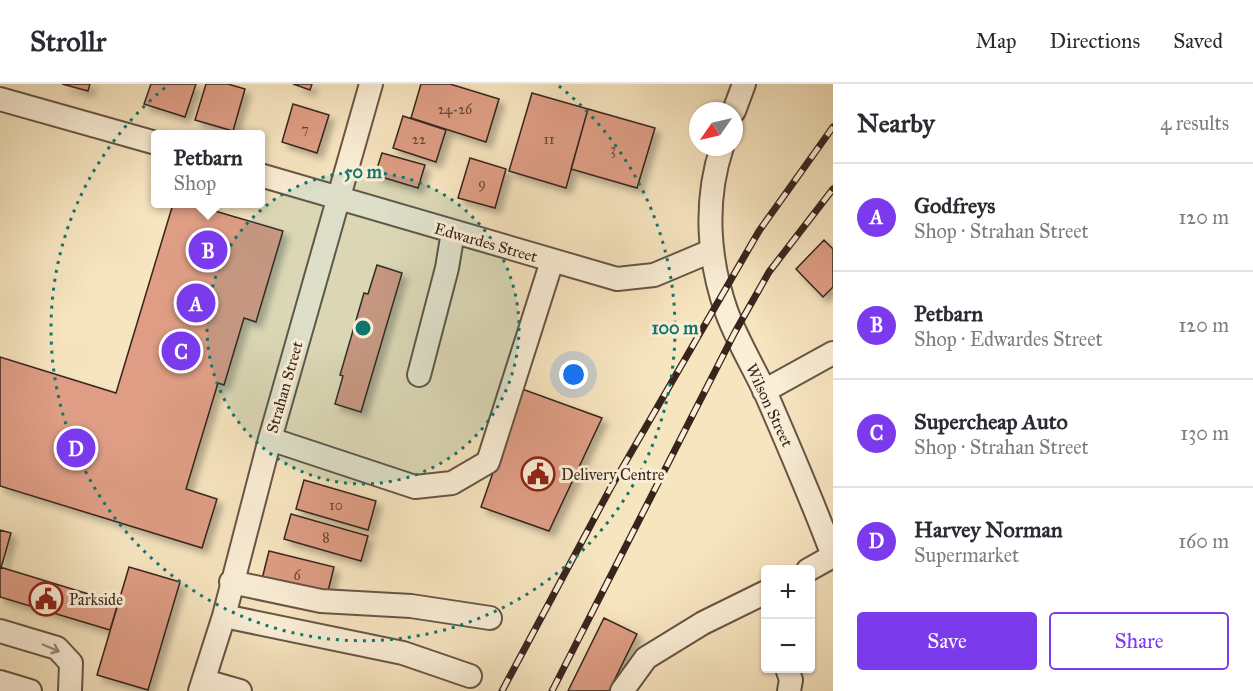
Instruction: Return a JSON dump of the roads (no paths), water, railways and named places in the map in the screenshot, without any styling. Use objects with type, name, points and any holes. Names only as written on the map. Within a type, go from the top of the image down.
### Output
[{"type":"street","name":"Strahan Street","points":[[202,686],[224,616],[270,439],[371,84]]},
{"type":"street","points":[[737,102],[744,84]]},
{"type":"street","points":[[0,99],[151,142]]},
{"type":"street","name":"Wilson Street","points":[[719,156],[710,211],[711,251],[728,314],[810,493],[833,556]]},
{"type":"street","name":"Edwardes Street","points":[[265,176],[338,200],[617,279],[654,275],[711,251]]},
{"type":"street","points":[[419,375],[447,268],[453,232]]},
{"type":"street","points":[[270,439],[415,487],[452,483],[488,462],[552,261]]},
{"type":"street","points":[[764,391],[833,353]]},
{"type":"street","points":[[815,566],[833,556]]},
{"type":"street","points":[[231,582],[321,601],[411,606],[490,618]]},
{"type":"street","points":[[622,691],[646,658],[703,623],[761,594]]},
{"type":"street","points":[[224,616],[403,652],[470,676]]},
{"type":"street","points":[[0,631],[57,648],[70,663],[70,691]]},
{"type":"street","points":[[788,673],[791,680],[789,691]]},
{"type":"street","points":[[0,682],[30,691]]},
{"type":"street","points":[[202,686],[240,691]]},
{"type":"railway","points":[[502,691],[610,489],[759,231],[833,127]]},
{"type":"railway","points":[[552,691],[735,332],[769,272],[833,189]]},
{"type":"place","name":"Petbarn","points":[[208,250]]},
{"type":"place","name":"Godfreys","points":[[196,303]]},
{"type":"place","name":"Supercheap Auto","points":[[181,351]]},
{"type":"place","name":"Harvey Norman","points":[[76,448]]},
{"type":"place","name":"Delivery Centre","points":[[538,474]]},
{"type":"place","name":"Parkside","points":[[46,599]]}]
